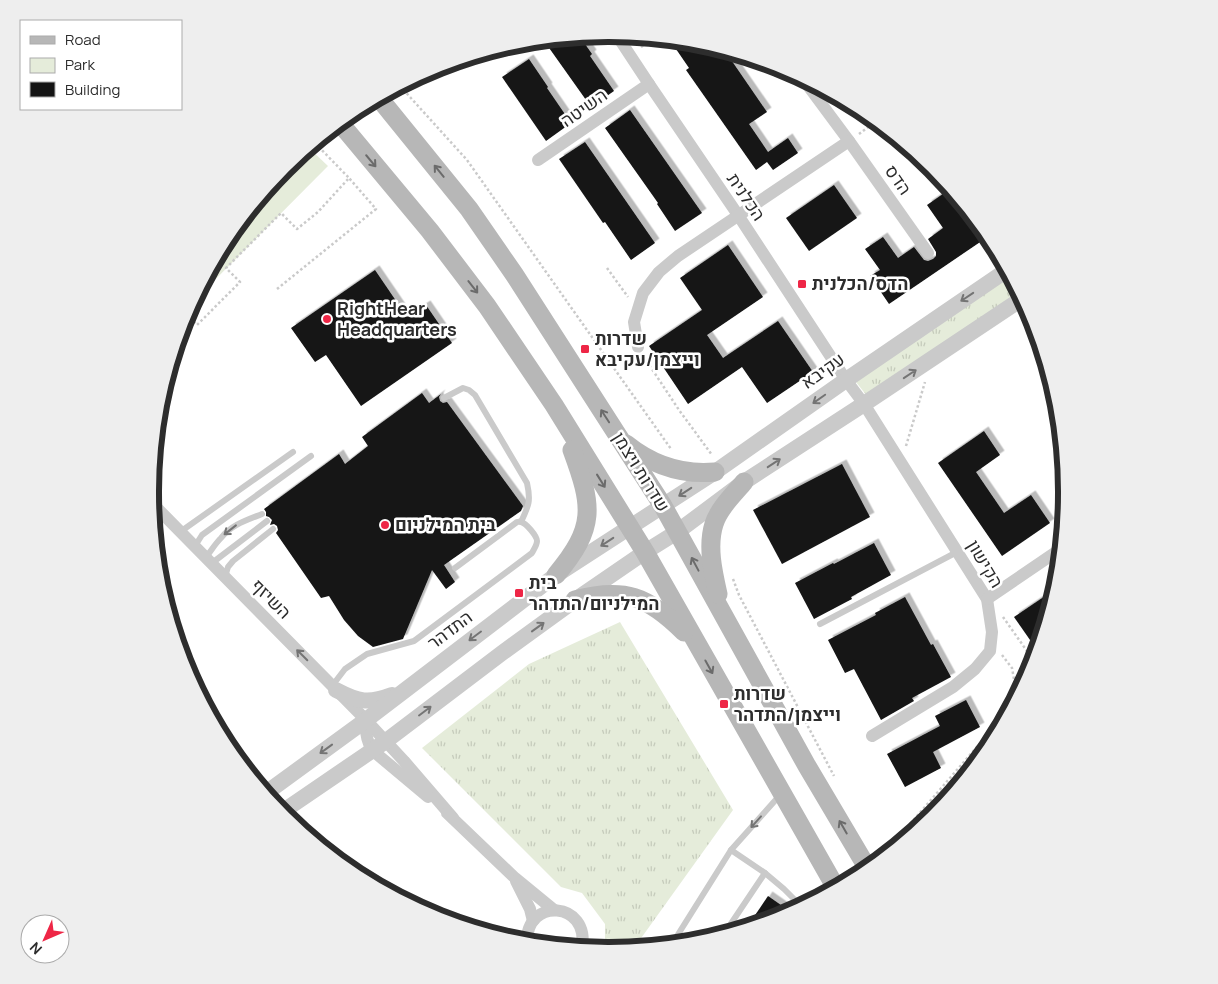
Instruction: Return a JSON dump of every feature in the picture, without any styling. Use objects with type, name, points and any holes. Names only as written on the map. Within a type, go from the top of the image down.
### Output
[{"type":"main road","name":"שדרות ויצמן","points":[[383,103],[469,209],[514,274],[619,437],[677,532],[722,615],[864,862]]},
{"type":"main road","points":[[344,128],[430,232],[487,306],[554,405],[645,552],[832,882]]},
{"type":"main road","points":[[554,405],[583,481],[587,502],[586,524],[578,543],[570,558],[556,575]]},
{"type":"main road","points":[[619,437],[634,450],[669,468],[702,474],[718,470]]},
{"type":"main road","points":[[722,615],[712,563],[711,539],[714,523],[720,511],[744,482]]},
{"type":"main road","points":[[575,600],[606,594],[620,594],[633,597],[646,602],[662,612],[697,645]]},
{"type":"street","name":"הכלנית","points":[[621,42],[846,380]]},
{"type":"street","name":"השיטה","points":[[538,160],[648,84]]},
{"type":"street","name":"הדס","points":[[812,91],[928,253]]},
{"type":"street","points":[[638,347],[634,322],[637,310],[643,293],[659,272],[678,256],[849,141]]},
{"type":"street","name":"עקיבא","points":[[662,506],[718,470],[1002,274]]},
{"type":"street","points":[[289,807],[386,741],[575,600],[677,532],[744,482],[1016,303]]},
{"type":"street","name":"הקישון","points":[[846,380],[864,404],[987,599],[992,632],[990,651]]},
{"type":"street","name":"התדהר","points":[[272,789],[366,720],[556,575],[662,506]]},
{"type":"street","name":"השיזף","points":[[160,511],[366,720],[453,818]]},
{"type":"street","points":[[987,599],[1055,553]]},
{"type":"street","points":[[872,736],[953,687],[975,669],[990,651]]},
{"type":"street","points":[[334,688],[350,697],[363,701],[390,696],[409,686]]},
{"type":"street","points":[[366,720],[365,731],[367,741],[372,750]]},
{"type":"street","name":"השיזף","points":[[372,750],[453,818],[515,878],[554,910],[563,911],[578,921],[582,929],[583,941]]},
{"type":"street","name":"השיזף","points":[[515,878],[530,909],[533,921]]},
{"type":"street","points":[[527,934],[530,925],[536,917],[544,912],[554,910]]},
{"type":"lane","points":[[444,398],[463,388],[469,390],[475,396],[527,483],[530,496],[521,522]]},
{"type":"lane","points":[[180,532],[293,452]]},
{"type":"lane","points":[[195,546],[202,535],[311,456]]},
{"type":"lane","points":[[209,560],[221,537],[230,529],[262,514]]},
{"type":"lane","points":[[209,560],[267,521]]},
{"type":"lane","points":[[334,688],[345,669],[367,654],[414,641],[532,552],[537,540],[526,524],[517,522],[455,568]]},
{"type":"lane","points":[[225,577],[228,567],[233,561],[273,530]]},
{"type":"lane","points":[[820,624],[957,552]]},
{"type":"lane","points":[[677,936],[731,850],[781,794]]},
{"type":"lane","points":[[731,850],[765,872],[796,901]]},
{"type":"lane","points":[[730,924],[765,872]]},
{"type":"path","points":[[849,141],[870,126]]},
{"type":"path","points":[[276,289],[376,209],[320,148]]},
{"type":"path","points":[[194,321],[197,325],[240,282],[226,268],[282,213],[297,229],[318,212],[349,178]]},
{"type":"path","points":[[607,268],[637,310]]},
{"type":"path","points":[[638,347],[718,470]]},
{"type":"path","points":[[901,464],[931,360]]},
{"type":"path","points":[[987,599],[1008,621],[1029,653]]},
{"type":"path","points":[[990,651],[1002,655],[1012,668],[1015,685]]},
{"type":"path","points":[[991,729],[1008,699]]},
{"type":"path","points":[[908,827],[987,735]]},
{"type":"green space","points":[[314,153],[328,166],[211,284],[235,242],[252,218],[291,174]]},
{"type":"green space","points":[[1004,279],[1013,296],[867,396],[856,382]]},
{"type":"green space","points":[[620,622],[733,810],[639,941],[605,942],[605,924],[582,893],[561,887],[422,748],[529,664]]},
{"type":"building","points":[[584,43],[592,54],[590,56],[614,91],[591,107],[548,46]]},
{"type":"building","points":[[676,49],[697,51],[731,60],[767,112],[749,124],[768,152],[788,138],[798,153],[773,170],[767,162],[756,170],[686,70],[689,68]]},
{"type":"building","points":[[529,59],[571,123],[546,141],[502,77]]},
{"type":"building","points":[[630,110],[702,213],[675,231],[658,203],[605,128]]},
{"type":"building","points":[[585,142],[655,243],[631,260],[559,159]]},
{"type":"building","points":[[834,185],[857,218],[809,251],[786,218]]},
{"type":"building","points":[[944,193],[982,241],[889,304],[870,276],[880,270],[865,249],[883,237],[898,258],[914,247],[924,260],[933,259],[936,256],[936,252],[928,239],[943,228],[927,205]]},
{"type":"building","points":[[728,245],[763,297],[707,335],[723,358],[778,321],[813,372],[767,403],[742,367],[688,404],[649,346],[702,310],[680,278]]},
{"type":"building","points":[[375,270],[407,317],[426,305],[452,343],[361,406],[326,355],[315,362],[291,328]]},
{"type":"building","name":"בית המילניום","points":[[422,393],[429,403],[441,394],[439,397],[440,401],[443,403],[447,402],[523,506],[521,511],[444,565],[455,582],[446,589],[432,570],[403,639],[373,647],[358,636],[344,620],[329,596],[321,598],[276,533],[278,530],[277,526],[274,524],[270,525],[272,520],[266,516],[264,509],[339,454],[345,464],[368,446],[362,437]]},
{"type":"building","points":[[984,431],[1000,455],[976,472],[1004,513],[1031,495],[1050,523],[1002,556],[938,463]]},
{"type":"building","points":[[842,464],[870,517],[782,564],[753,510]]},
{"type":"building","points":[[874,543],[891,575],[814,619],[795,583]]},
{"type":"building","points":[[1046,595],[1032,643],[1014,617]]},
{"type":"building","points":[[905,597],[951,677],[912,698],[914,701],[881,720],[854,669],[845,673],[828,640],[876,615],[875,613]]},
{"type":"building","points":[[966,700],[980,727],[933,752],[941,768],[905,787],[887,754],[940,726],[935,716]]},
{"type":"building","points":[[768,896],[783,906],[781,907],[753,918]]},
{"type":"place","name":"הדס/הכלנית","points":[[802,284]]},
{"type":"place","name":"RightHear Headquarters","points":[[327,319]]},
{"type":"place","name":"שדרות וייצמן/עקיבא","points":[[585,349]]},
{"type":"place","name":"בית המילניום","points":[[385,525]]},
{"type":"place","name":"בית המילניום/התדהר","points":[[519,593]]},
{"type":"place","name":"שדרות וייצמן/התדהר","points":[[724,704]]}]
